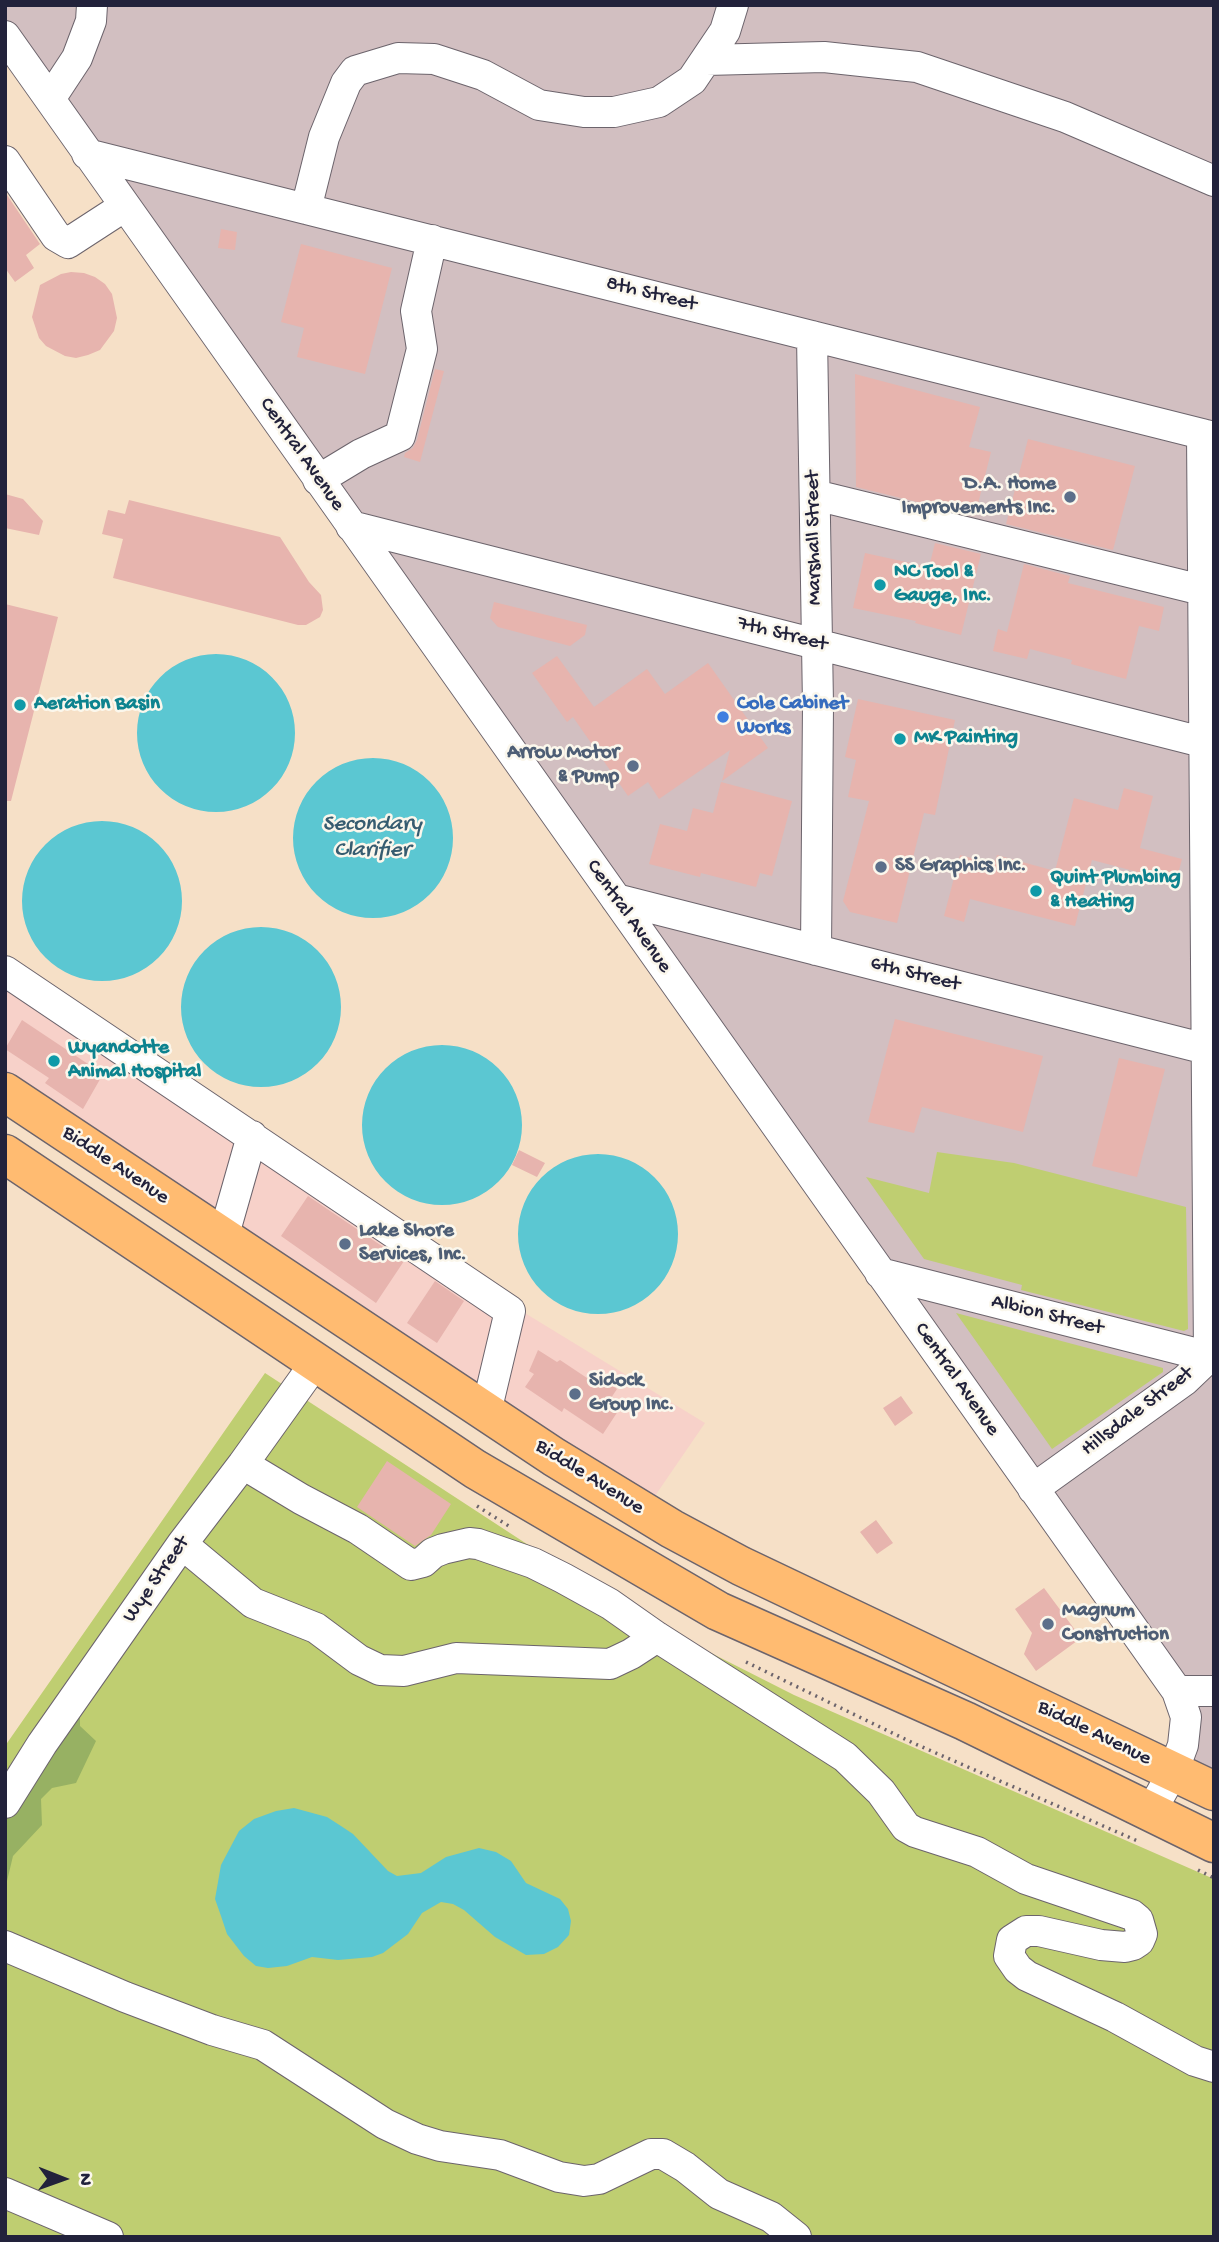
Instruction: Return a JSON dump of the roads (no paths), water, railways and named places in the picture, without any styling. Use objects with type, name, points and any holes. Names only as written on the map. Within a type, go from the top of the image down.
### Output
[{"type":"main road","name":"Biddle Avenue","points":[[5,1092],[612,1494],[741,1566],[1214,1791]]},
{"type":"main road","points":[[5,1154],[475,1469],[718,1611],[965,1721],[1214,1843]]},
{"type":"main road","points":[[316,1362],[344,1319]]},
{"type":"main road","points":[[718,1611],[741,1566]]},
{"type":"street","points":[[50,99],[77,58],[91,21],[92,5]]},
{"type":"street","points":[[306,209],[324,137],[345,82],[355,71],[398,58],[434,59],[483,75],[539,105],[584,112],[614,112],[659,102],[692,80],[725,31],[733,5]]},
{"type":"street","name":"Central Avenue","points":[[5,36],[1177,1691],[1186,1717],[1183,1745],[1173,1772],[1150,1813]]},
{"type":"street","points":[[706,60],[824,57],[917,67],[1065,117],[1214,181]]},
{"type":"street","name":"8th Street","points":[[87,153],[1208,436]]},
{"type":"street","points":[[5,161],[56,236],[68,243],[125,206]]},
{"type":"street","points":[[318,480],[361,454],[400,436],[422,349],[416,311],[432,240]]},
{"type":"street","name":"Marshall Street","points":[[813,336],[817,644],[816,950]]},
{"type":"street","name":"Hillsdale Street","points":[[1033,1489],[1185,1380],[1211,1358],[1208,436]]},
{"type":"street","points":[[815,495],[1209,592]]},
{"type":"street","name":"7th Street","points":[[351,526],[1209,743]]},
{"type":"street","name":"6th Street","points":[[616,899],[1210,1050]]},
{"type":"street","points":[[5,971],[510,1311],[486,1412]]},
{"type":"street","points":[[223,1238],[252,1136]]},
{"type":"street","name":"Albion Street","points":[[880,1273],[1211,1358]]},
{"type":"street","name":"Wye Street","points":[[5,1803],[41,1744],[182,1544],[316,1362]]},
{"type":"street","points":[[243,1464],[300,1499],[358,1528],[411,1565],[423,1562],[443,1549],[469,1543],[533,1563],[564,1578],[653,1639],[845,1757],[881,1792],[906,1826],[915,1832],[977,1852],[1026,1879],[1132,1915],[1141,1927],[1142,1934],[1139,1941],[1133,1945],[1101,1945],[1039,1931],[1026,1931],[1012,1940],[1009,1956],[1027,1976],[1115,2017],[1195,2061],[1214,2067]]},
{"type":"street","points":[[182,1544],[253,1603],[316,1628],[359,1660],[380,1670],[404,1671],[456,1658],[610,1664],[653,1639]]},
{"type":"street","points":[[1177,1691],[1214,1691]]},
{"type":"street","points":[[5,1946],[125,1997],[263,2045],[385,2124],[418,2139],[440,2146],[486,2152],[559,2177],[584,2181],[599,2179],[651,2154],[663,2154],[685,2167],[719,2194],[771,2217],[796,2237]]},
{"type":"street","points":[[5,2193],[108,2237]]},
{"type":"water","name":"Secondary Clarifier","points":[[216,654],[246,660],[272,677],[289,703],[295,733],[289,763],[272,789],[246,806],[216,812],[186,806],[160,789],[143,763],[137,733],[143,703],[160,677],[186,660]]},
{"type":"water","name":"Secondary Clarifier","points":[[373,758],[404,764],[429,782],[447,807],[453,838],[447,869],[429,894],[404,912],[373,918],[342,912],[317,894],[299,869],[293,838],[299,807],[317,782],[342,764]]},
{"type":"water","points":[[102,821],[132,827],[158,845],[176,871],[182,901],[176,931],[158,957],[132,975],[102,981],[72,975],[46,957],[28,931],[22,901],[28,871],[46,845],[72,827]]},
{"type":"water","points":[[261,927],[291,933],[317,951],[335,977],[341,1007],[335,1037],[317,1063],[291,1081],[261,1087],[231,1081],[205,1063],[187,1037],[181,1007],[187,977],[205,951],[231,933]]},
{"type":"water","points":[[442,1045],[472,1052],[498,1069],[515,1095],[522,1125],[515,1155],[498,1181],[472,1198],[442,1205],[412,1198],[386,1181],[369,1155],[362,1125],[369,1095],[386,1069],[412,1052]]},
{"type":"water","points":[[598,1154],[628,1160],[654,1178],[672,1204],[678,1234],[672,1264],[654,1290],[628,1308],[598,1314],[568,1308],[542,1290],[524,1264],[518,1234],[524,1204],[542,1178],[568,1160]]},
{"type":"water","points":[[294,1808],[327,1817],[341,1826],[353,1834],[388,1871],[397,1876],[421,1873],[446,1857],[479,1848],[496,1852],[511,1861],[526,1883],[560,1899],[568,1909],[571,1921],[569,1935],[558,1947],[544,1954],[526,1955],[495,1937],[464,1910],[441,1902],[422,1913],[408,1934],[383,1953],[372,1957],[338,1960],[312,1957],[287,1966],[256,1966],[244,1956],[227,1934],[215,1899],[221,1865],[239,1831],[254,1819]]},
{"type":"place","name":"D.A. Home Improvements Inc.","points":[[1070,497]]},
{"type":"place","name":"NC Tool & Gauge, Inc.","points":[[880,585]]},
{"type":"place","name":"Aeration Basin","points":[[20,705]]},
{"type":"place","name":"Cole Cabinet Works","points":[[723,717]]},
{"type":"place","name":"MK Painting","points":[[900,739]]},
{"type":"place","name":"Arrow Motor & Pump","points":[[633,766]]},
{"type":"place","name":"SS Graphics Inc.","points":[[881,867]]},
{"type":"place","name":"Quint Plumbing & Heating","points":[[1036,891]]},
{"type":"place","name":"Wyandotte Animal Hospital","points":[[54,1061]]},
{"type":"place","name":"Lake Shore Services, Inc.","points":[[345,1244]]},
{"type":"place","name":"Sidock Group Inc.","points":[[575,1394]]},
{"type":"place","name":"Magnum Construction","points":[[1048,1624]]}]
